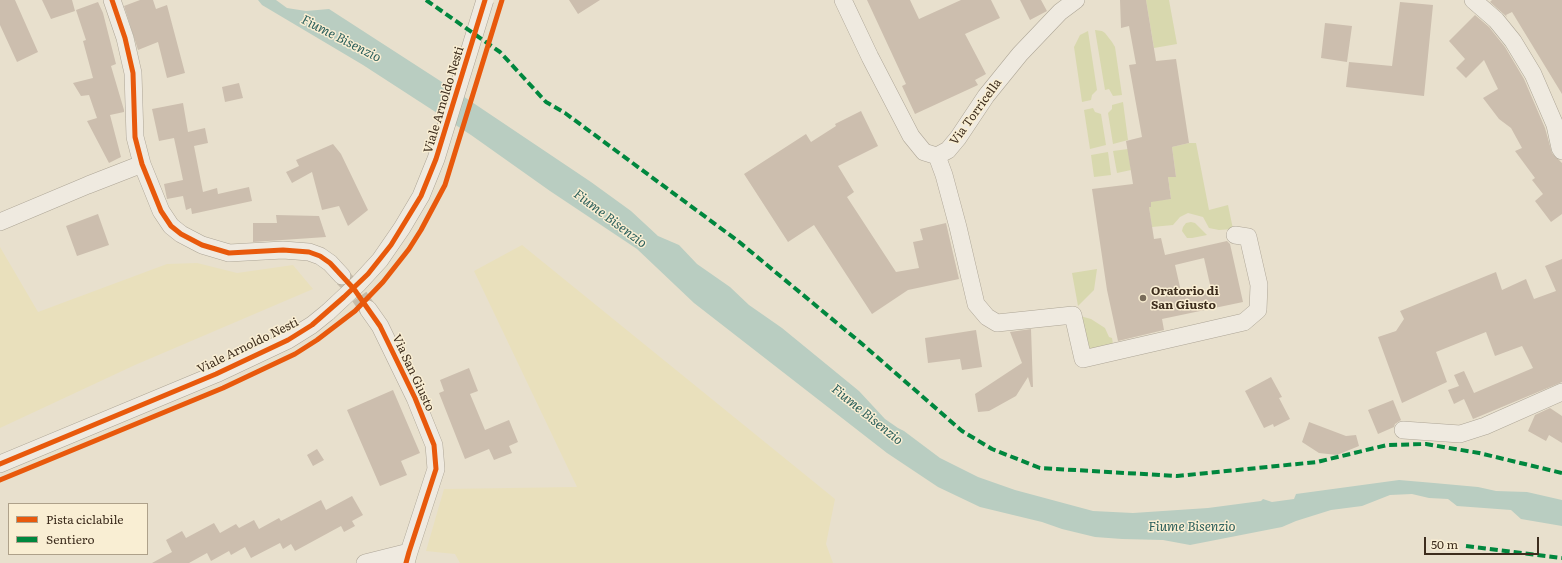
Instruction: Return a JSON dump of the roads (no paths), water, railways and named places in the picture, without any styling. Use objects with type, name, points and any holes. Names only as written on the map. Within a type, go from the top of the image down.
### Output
[{"type":"street","points":[[112,0],[125,38],[133,73],[136,138],[142,164],[161,211],[171,226],[181,234],[202,245],[229,252],[283,250],[309,252],[320,256],[330,263],[342,276]]},
{"type":"street","name":"Viale Arnoldo Nesti","points":[[0,464],[216,374],[288,340],[312,325],[358,284],[380,260],[402,228],[421,196],[436,159],[485,0]]},
{"type":"street","points":[[843,0],[912,136],[924,152],[937,156],[944,174],[958,227],[976,304],[987,317],[997,323],[1073,315],[1083,359],[1244,322],[1258,310],[1259,285],[1248,237],[1235,235]]},
{"type":"street","name":"Via Torricella","points":[[937,156],[948,150],[958,138],[986,96],[1025,48],[1060,12],[1076,0]]},
{"type":"street","points":[[1474,0],[1496,20],[1513,41],[1533,74],[1559,123],[1560,148],[1562,151]]},
{"type":"street","points":[[0,222],[142,164]]},
{"type":"street","name":"Via San Giusto","points":[[368,309],[380,326],[415,398],[434,446],[436,469],[408,558]]},
{"type":"street","points":[[1403,430],[1460,434],[1485,426],[1562,392]]},
{"type":"street","points":[[365,563],[408,558]]},
{"type":"water","name":"Fiume Bisenzio","points":[[258,0],[276,0],[287,8],[306,11],[329,9],[445,84],[591,182],[631,211],[658,236],[679,245],[697,264],[730,287],[749,305],[782,328],[859,391],[885,419],[904,431],[940,458],[978,477],[1015,490],[1093,511],[1133,513],[1208,508],[1261,501],[1263,499],[1272,502],[1294,499],[1296,494],[1399,480],[1478,487],[1496,491],[1527,492],[1562,500],[1562,526],[1521,519],[1511,510],[1457,506],[1448,499],[1429,498],[1412,494],[1390,495],[1362,506],[1331,510],[1282,527],[1190,545],[1163,540],[1095,537],[980,507],[938,487],[887,453],[694,303],[637,249],[550,191],[471,135],[363,65],[262,5]]},
{"type":"tunnel","points":[[343,278],[354,289],[368,309]]},
{"type":"place","name":"Oratorio di San Giusto","points":[[1143,298]]}]
